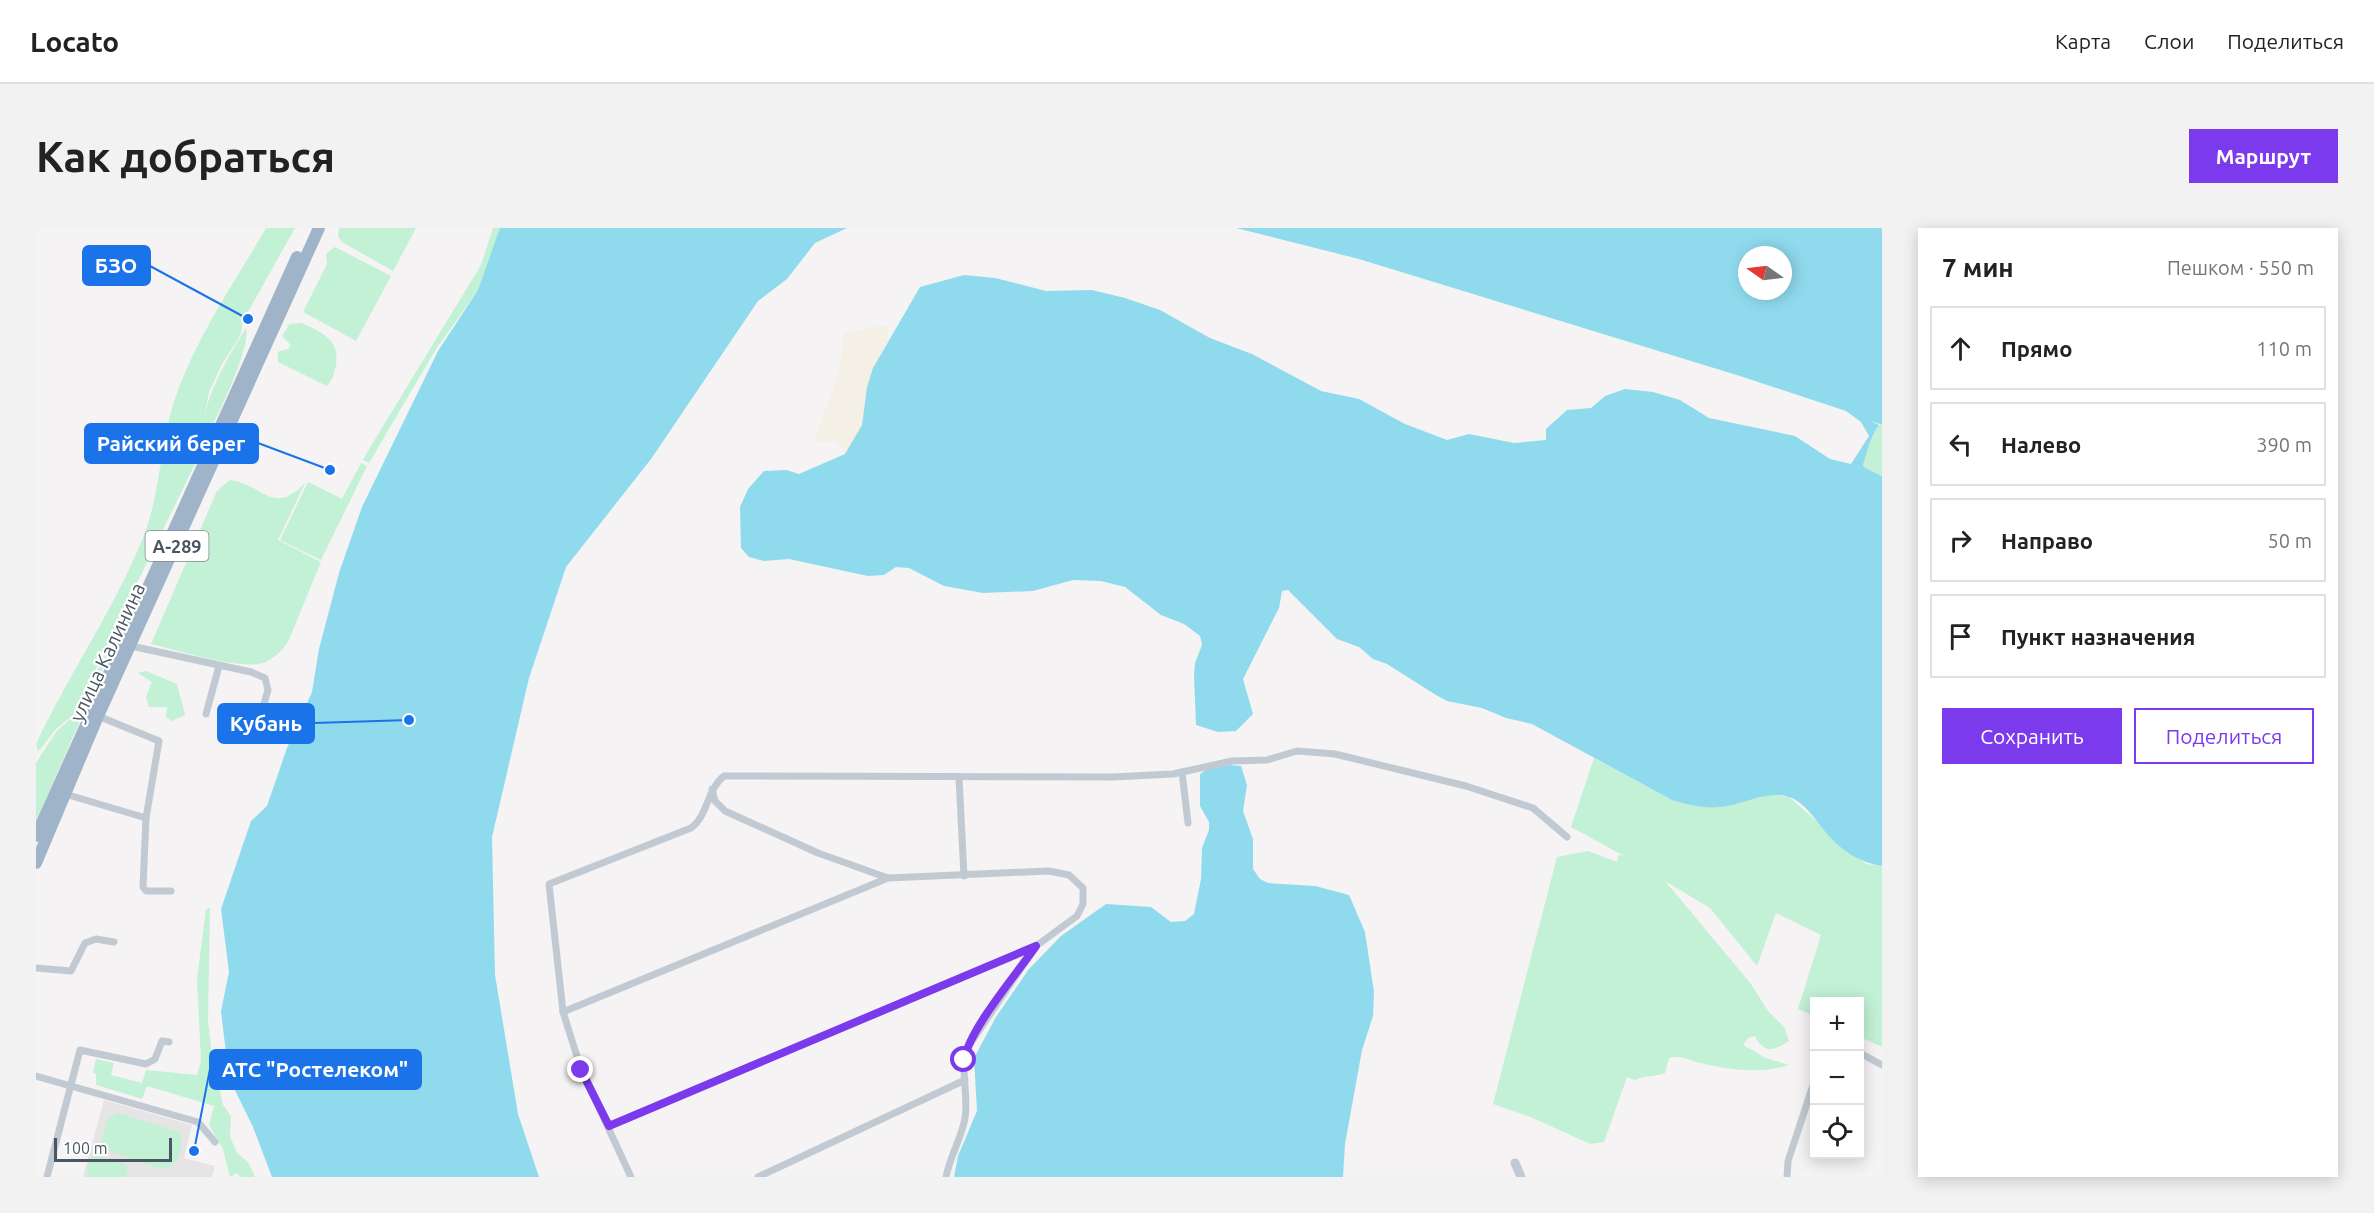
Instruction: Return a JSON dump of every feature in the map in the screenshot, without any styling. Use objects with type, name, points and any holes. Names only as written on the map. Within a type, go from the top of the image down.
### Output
[{"type":"highway","name":"улица Калинина","points":[[36,836],[310,228]]},
{"type":"highway","name":"улица Калинина","points":[[36,863],[98,716],[319,228]]},
{"type":"street","points":[[131,646],[251,672],[265,678],[268,690],[256,732]]},
{"type":"street","points":[[206,714],[219,666]]},
{"type":"street","points":[[98,716],[159,741],[146,818],[143,887],[146,891],[171,891]]},
{"type":"street","points":[[631,1177],[581,1070],[563,1012],[549,884],[691,828],[699,819],[712,789],[724,776],[1112,777],[1182,772],[1232,761],[1267,760],[1297,751],[1335,754],[1466,786],[1533,808],[1567,837]]},
{"type":"street","points":[[1182,772],[1188,824]]},
{"type":"street","points":[[959,777],[964,876]]},
{"type":"street","points":[[712,789],[715,801],[725,811],[818,853],[888,878]]},
{"type":"street","points":[[65,794],[146,818]]},
{"type":"street","points":[[563,1012],[888,878],[1049,872],[1062,873],[1075,879],[1083,888],[1081,910],[1071,922],[1036,946],[609,1126]]},
{"type":"street","points":[[36,968],[68,972],[74,969],[85,943],[96,939],[114,942]]},
{"type":"street","points":[[946,1177],[952,1152],[966,1117],[964,1060],[968,1047],[1036,946]]},
{"type":"street","points":[[47,1177],[80,1050],[146,1064],[155,1059],[162,1041],[169,1042]]},
{"type":"street","points":[[1864,1055],[1882,1065]]},
{"type":"street","points":[[36,1076],[198,1122],[215,1142]]},
{"type":"street","points":[[758,1177],[965,1080]]},
{"type":"street","points":[[1787,1177],[1788,1161],[1810,1097]]},
{"type":"street","points":[[1515,1163],[1521,1177]]},
{"type":"shaded area","points":[[104,1100],[192,1125],[184,1158],[215,1166],[212,1177],[83,1177]]},
{"type":"green space","points":[[266,228],[295,228],[244,319],[240,336],[222,364],[209,392],[195,464],[118,627],[99,661],[78,711],[56,729],[38,752],[36,744],[119,590],[143,538],[157,488],[173,405],[191,359]]},
{"type":"green space","points":[[339,228],[416,228],[393,271],[342,242],[338,237]]},
{"type":"green space","points":[[493,228],[501,228],[478,290],[436,349],[369,463],[363,460],[481,265]]},
{"type":"green space","points":[[335,247],[391,276],[356,341],[303,312],[327,264],[326,254]]},
{"type":"green space","points":[[301,323],[322,333],[335,349],[337,356],[335,368],[327,386],[278,362],[278,352],[288,349],[291,345],[282,336],[290,324]]},
{"type":"green space","points":[[246,328],[243,353],[237,371],[199,453],[208,402],[220,373]]},
{"type":"green space","points":[[1879,425],[1882,426],[1882,476],[1864,468],[1863,465],[1871,439]]},
{"type":"green space","points":[[361,463],[367,466],[321,560],[280,540],[308,482],[342,499]]},
{"type":"green space","points":[[230,480],[277,498],[294,493],[305,483],[278,540],[321,562],[288,642],[277,654],[263,663],[224,662],[151,644],[217,491]]},
{"type":"green space","points":[[113,645],[36,822],[36,763],[56,732],[79,711],[101,662]]},
{"type":"green space","points":[[146,671],[177,684],[185,715],[172,721],[166,717],[167,707],[149,707],[146,697],[152,682],[138,673]]},
{"type":"green space","points":[[1594,758],[1672,800],[1749,800],[1768,794],[1789,797],[1866,864],[1882,866],[1882,1047],[1864,1039],[1864,997],[1810,997],[1810,1014],[1798,1009],[1821,935],[1776,913],[1757,966],[1710,908],[1665,881],[1751,984],[1768,1011],[1784,1027],[1789,1041],[1770,1049],[1762,1046],[1755,1036],[1748,1038],[1743,1045],[1766,1058],[1789,1065],[1745,1070],[1700,1063],[1681,1057],[1669,1058],[1665,1073],[1635,1080],[1627,1077],[1604,1142],[1590,1144],[1533,1118],[1493,1104],[1557,857],[1588,851],[1617,862],[1618,855],[1624,856],[1571,827]]},
{"type":"green space","points":[[210,908],[208,1021],[212,1056],[223,1105],[231,1116],[230,1137],[237,1153],[248,1162],[255,1177],[241,1177],[237,1173],[230,1177],[223,1149],[209,1125],[214,1106],[147,1086],[142,1099],[96,1085],[96,1074],[93,1073],[96,1059],[114,1063],[111,1075],[142,1083],[146,1070],[197,1075],[201,1061],[197,979],[206,909]]},
{"type":"green space","points":[[118,1113],[179,1132],[182,1144],[176,1161],[160,1169],[103,1149],[101,1142],[107,1120]]},
{"type":"green space","points":[[95,1155],[125,1164],[128,1168],[126,1177],[87,1177],[88,1162]]},
{"type":"sand","points":[[887,325],[888,340],[873,368],[867,387],[862,425],[845,454],[837,440],[813,443],[838,377],[844,333]]},
{"type":"water","points":[[500,228],[847,228],[815,243],[787,279],[758,301],[651,459],[566,567],[529,678],[492,837],[495,975],[518,1114],[539,1177],[272,1177],[253,1127],[229,1078],[221,1011],[229,972],[221,909],[251,821],[267,806],[287,748],[312,692],[319,649],[339,573],[362,507],[438,351],[478,290]]},
{"type":"water","points":[[1236,228],[1882,228],[1882,425],[1869,420],[1879,425],[1871,439],[1863,465],[1882,476],[1882,866],[1859,859],[1839,846],[1805,808],[1789,797],[1765,796],[1719,807],[1678,802],[1532,724],[1506,718],[1482,708],[1447,701],[1387,664],[1373,659],[1359,647],[1337,639],[1288,590],[1282,591],[1279,608],[1243,679],[1253,714],[1236,731],[1218,732],[1196,725],[1194,676],[1195,663],[1202,645],[1200,636],[1184,624],[1161,615],[1125,587],[1101,581],[1073,580],[1033,591],[983,593],[944,586],[909,568],[896,567],[884,575],[868,576],[789,559],[764,561],[749,557],[741,548],[740,507],[748,489],[764,471],[786,470],[799,474],[845,454],[862,425],[867,387],[873,368],[920,287],[964,275],[995,278],[1046,291],[1092,290],[1125,298],[1160,310],[1210,338],[1252,354],[1321,391],[1359,399],[1405,424],[1447,440],[1469,434],[1514,443],[1546,440],[1546,429],[1567,410],[1591,408],[1605,396],[1625,389],[1653,392],[1680,400],[1709,418],[1795,436],[1830,459],[1851,464],[1869,436],[1861,422],[1846,411],[1740,376],[1359,259]]},
{"type":"water","points":[[1229,765],[1241,766],[1247,785],[1243,811],[1253,839],[1253,869],[1260,879],[1268,883],[1315,886],[1349,895],[1365,932],[1374,992],[1373,1016],[1362,1050],[1345,1144],[1343,1177],[954,1177],[958,1156],[977,1111],[974,1058],[996,1017],[1029,969],[1061,936],[1106,904],[1151,907],[1171,922],[1185,921],[1194,914],[1201,879],[1202,848],[1209,830],[1209,822],[1200,806],[1200,774],[1207,769]]},
{"type":"place","name":"БЗО","points":[[248,319]]},
{"type":"place","name":"Райский берег","points":[[330,470]]},
{"type":"place","name":"Кубань","points":[[409,720]]},
{"type":"place","name":"АТС \"Ростелеком\"","points":[[194,1151]]},
{"type":"route","points":[[581,1070],[609,1126],[698,1086],[1036,946],[978,1029],[964,1060]]}]
